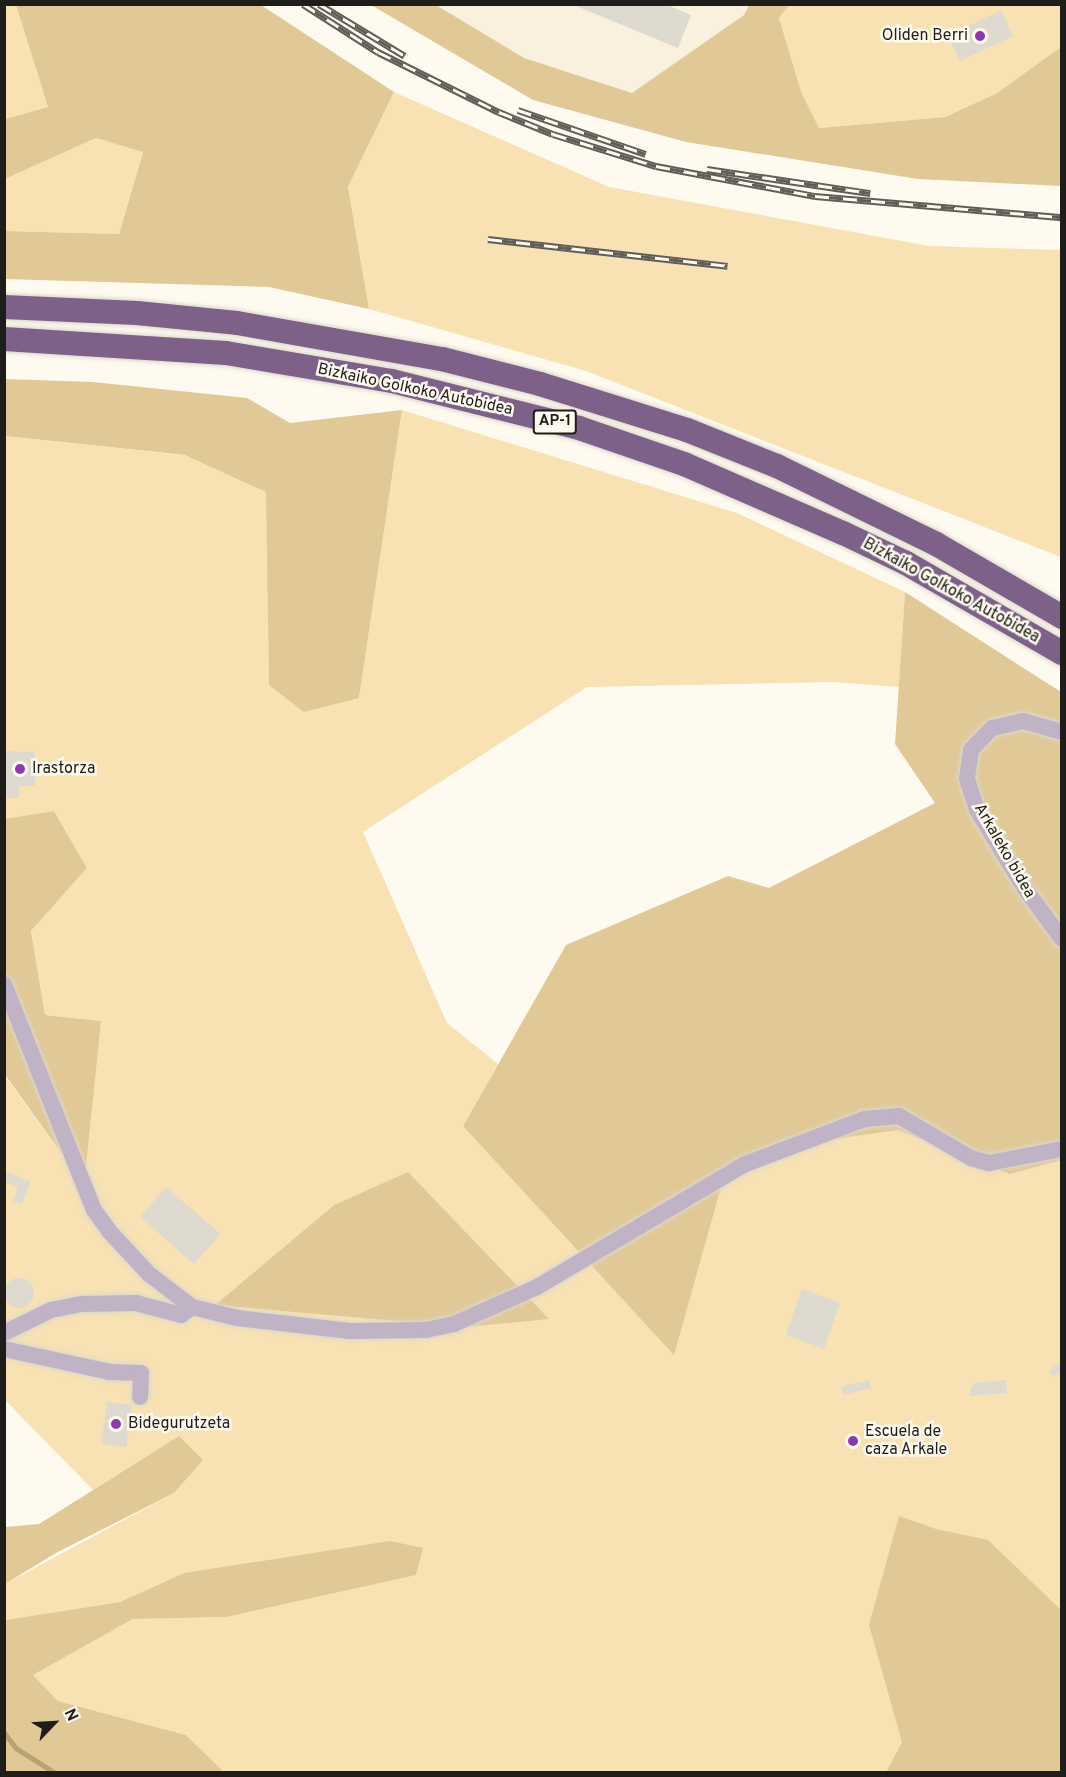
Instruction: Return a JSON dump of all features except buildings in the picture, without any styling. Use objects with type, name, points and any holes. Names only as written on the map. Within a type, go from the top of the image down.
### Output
[{"type":"highway","name":"Bizkaiko Golkoko Autobidea","points":[[4,307],[137,313],[237,323],[442,359],[540,384],[687,430],[777,466],[936,544],[1062,616]]},
{"type":"highway","name":"Bizkaiko Golkoko Autobidea","points":[[4,339],[226,353],[392,381],[579,428],[684,464],[823,523],[906,563],[1062,653]]},
{"type":"street","name":"Arkaleko bidea","points":[[1062,732],[1023,721],[992,728],[971,750],[967,779],[977,810],[1062,939]]},
{"type":"street","points":[[4,984],[94,1210],[149,1274],[192,1307],[317,1330],[394,1332],[454,1324],[537,1287],[744,1165],[865,1119],[899,1116],[971,1158],[989,1163],[1062,1149]]},
{"type":"street","points":[[4,1333],[51,1310],[83,1304],[136,1303],[181,1315],[192,1307]]},
{"type":"street","points":[[4,1349],[110,1372],[141,1373],[140,1397]]},
{"type":"shaded area","points":[[789,4],[1061,5],[1061,47],[997,93],[945,117],[819,128],[802,94],[779,18]]},
{"type":"shaded area","points":[[5,5],[16,5],[48,107],[5,119]]},
{"type":"shaded area","points":[[16,5],[261,5],[394,92],[348,187],[369,309],[269,287],[5,279],[5,231],[119,234],[143,152],[96,138],[5,179],[5,119],[48,107]]},
{"type":"shaded area","points":[[371,5],[436,5],[524,58],[632,93],[744,15],[749,5],[789,5],[779,18],[802,94],[819,128],[945,117],[997,93],[1061,47],[1061,186],[918,179],[686,142],[533,100]]},
{"type":"shaded area","points":[[436,5],[749,5],[744,15],[632,93],[524,58]]},
{"type":"shaded area","points":[[394,92],[609,187],[929,246],[1061,250],[1061,557],[586,371],[369,309],[348,187]]},
{"type":"shaded area","points":[[96,138],[143,151],[119,234],[5,231],[5,179]]},
{"type":"shaded area","points":[[5,379],[93,382],[247,398],[290,423],[402,410],[359,698],[304,712],[269,685],[266,492],[185,455],[5,436]]},
{"type":"shaded area","points":[[402,410],[737,513],[905,592],[899,687],[832,682],[587,687],[363,832],[447,1023],[498,1064],[463,1126],[723,1180],[864,1123],[1061,1155],[1061,1772],[898,1749],[886,1772],[224,1772],[186,1735],[58,1701],[33,1675],[133,1619],[226,1617],[184,1573],[120,1602],[5,1620],[5,1584],[174,1493],[179,1436],[93,1490],[5,1400],[4,1075],[73,1169],[101,1021],[45,1015],[31,931],[87,868],[54,811],[5,819],[5,436],[191,456],[267,492],[269,685],[359,698]],"holes":[[[408,1173],[548,1319],[215,1305],[334,1205]]]},
{"type":"shaded area","points":[[905,592],[1061,692],[1061,1160],[1010,1174],[898,1130],[812,1142],[723,1180],[674,1355],[463,1126],[566,945],[728,876],[769,888],[935,803],[895,744]]},
{"type":"shaded area","points":[[54,811],[87,868],[31,931],[45,1015],[101,1021],[86,1166],[73,1169],[5,1075],[4,819]]},
{"type":"shaded area","points":[[408,1172],[549,1319],[465,1327],[215,1305],[334,1205]]},
{"type":"shaded area","points":[[179,1436],[203,1460],[174,1493],[56,1553],[5,1584],[5,1527],[39,1524]]},
{"type":"shaded area","points":[[899,1516],[936,1529],[988,1540],[1061,1610],[1061,1772],[886,1772],[902,1742],[869,1625]]},
{"type":"shaded area","points":[[390,1541],[423,1548],[416,1575],[226,1617],[133,1619],[33,1675],[58,1701],[186,1735],[224,1772],[5,1772],[5,1620],[120,1602],[184,1573]]},
{"type":"waterway","points":[[4,1732],[16,1748],[54,1772]]},
{"type":"railway","points":[[303,4],[378,52],[499,112],[553,134],[656,166],[815,196],[1062,217]]},
{"type":"railway","points":[[319,4],[405,56]]},
{"type":"railway","points":[[518,110],[646,154]]},
{"type":"railway","points":[[707,169],[870,193]]},
{"type":"railway","points":[[488,239],[727,266]]},
{"type":"place","name":"Oliden Berri","points":[[980,36]]},
{"type":"place","name":"Irastorza","points":[[20,769]]},
{"type":"place","name":"Bidegurutzeta","points":[[116,1424]]},
{"type":"place","name":"Escuela de caza Arkale","points":[[853,1441]]}]
